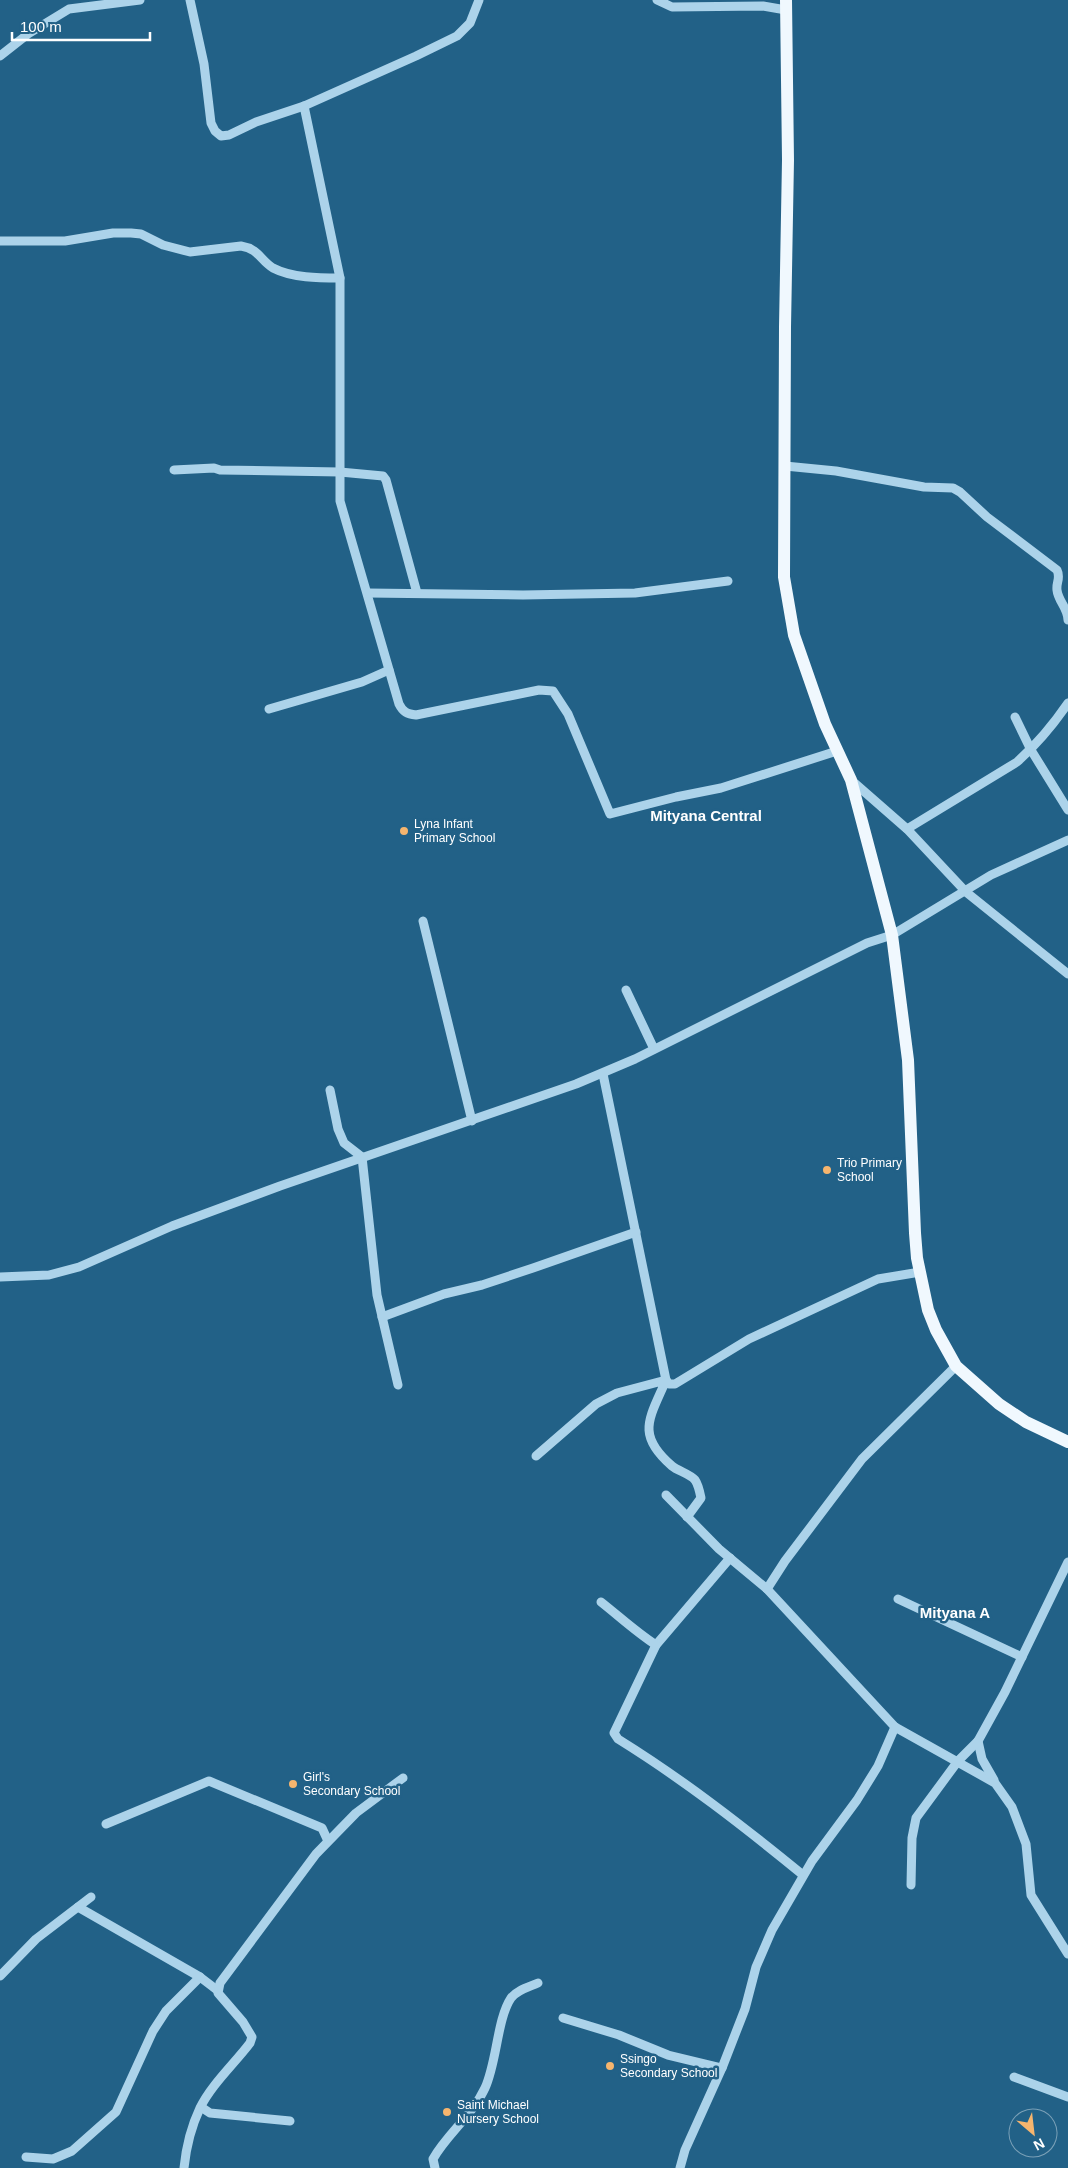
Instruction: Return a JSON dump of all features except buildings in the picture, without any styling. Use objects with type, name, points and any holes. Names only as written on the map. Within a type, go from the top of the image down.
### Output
[{"type":"main road","points":[[786,5],[788,160],[784,337],[784,577],[794,635],[808,680],[850,780],[892,935],[908,1060],[915,1233],[920,1272],[930,1316],[956,1366],[975,1384],[1026,1422],[1068,1442]]},
{"type":"street","points":[[0,56],[28,34],[69,9],[140,0]]},
{"type":"street","points":[[190,0],[204,64],[211,123],[221,136],[229,135],[256,122],[304,106],[457,36],[470,23],[479,0]]},
{"type":"street","points":[[657,0],[672,7],[708,8],[786,5]]},
{"type":"street","points":[[304,106],[340,278],[340,501],[399,704],[408,714],[416,715],[539,690],[553,691],[568,714],[610,814],[721,788],[837,751]]},
{"type":"street","points":[[0,241],[66,241],[113,233],[141,234],[163,245],[190,252],[241,246],[256,251],[272,267],[288,274],[340,278]]},
{"type":"street","points":[[785,466],[836,471],[924,487],[953,488],[987,517],[1058,570],[1057,590],[1068,614],[1068,620]]},
{"type":"street","points":[[174,470],[214,468],[220,470],[340,472],[383,476],[386,480],[417,593]]},
{"type":"street","points":[[368,593],[524,595],[635,593],[728,581]]},
{"type":"street","points":[[270,709],[362,682],[389,670]]},
{"type":"street","points":[[906,830],[1017,762],[1032,750],[1068,703]]},
{"type":"street","points":[[1015,716],[1032,750],[1068,810]]},
{"type":"street","points":[[850,780],[906,830],[966,892],[1068,974]]},
{"type":"street","points":[[0,1277],[49,1275],[79,1267],[172,1226],[362,1157],[472,1121],[603,1074],[867,943],[892,935],[966,892],[991,875],[1068,840]]},
{"type":"street","points":[[423,921],[472,1121]]},
{"type":"street","points":[[626,990],[654,1049]]},
{"type":"street","points":[[603,1074],[666,1380],[652,1414],[647,1433],[654,1446],[672,1466],[695,1480],[701,1498],[687,1517]]},
{"type":"street","points":[[330,1090],[338,1129],[344,1143],[362,1157],[377,1295],[398,1386]]},
{"type":"street","points":[[382,1317],[444,1294],[482,1285],[636,1232]]},
{"type":"street","points":[[666,1380],[672,1385],[675,1384],[749,1339],[878,1279],[920,1272]]},
{"type":"street","points":[[767,1589],[862,1459],[956,1366]]},
{"type":"street","points":[[536,1456],[596,1404],[617,1393],[666,1380]]},
{"type":"street","points":[[666,1495],[730,1558],[767,1589],[896,1726],[995,1782]]},
{"type":"street","points":[[730,1558],[656,1645],[614,1733],[618,1739],[664,1768],[719,1807],[803,1875]]},
{"type":"street","points":[[911,1885],[912,1838],[916,1818],[958,1761],[978,1741],[1022,1657],[1068,1562]]},
{"type":"street","points":[[898,1599],[1022,1657]]},
{"type":"street","points":[[601,1602],[629,1624],[633,1630],[656,1645]]},
{"type":"street","points":[[680,2168],[685,2150],[722,2068],[745,2009],[756,1967],[772,1930],[803,1875],[857,1800],[878,1766],[896,1726]]},
{"type":"street","points":[[978,1741],[984,1763],[1012,1807],[1026,1844],[1031,1895],[1068,1954]]},
{"type":"street","points":[[217,1990],[226,1974],[296,1879],[328,1841],[356,1813],[403,1778]]},
{"type":"street","points":[[106,1824],[209,1781],[322,1828],[328,1841]]},
{"type":"street","points":[[0,1976],[36,1939],[91,1898]]},
{"type":"street","points":[[78,1907],[200,1977],[217,1990],[243,2022],[252,2037],[250,2043],[201,2107],[187,2146],[184,2168]]},
{"type":"street","points":[[26,2157],[53,2159],[72,2151],[116,2112],[153,2031],[166,2011],[200,1977]]},
{"type":"street","points":[[435,2168],[433,2160],[437,2152],[467,2118],[485,2089],[493,2068],[504,2015],[511,1998],[520,1991],[538,1983]]},
{"type":"street","points":[[562,2018],[619,2035],[668,2055],[722,2068]]},
{"type":"street","points":[[1014,2077],[1068,2097]]},
{"type":"street","points":[[201,2107],[210,2113],[290,2121]]},
{"type":"place","name":"Lyna Infant Primary School","points":[[404,831]]},
{"type":"place","name":"Trio Primary School","points":[[827,1170]]},
{"type":"place","name":"Girl's Secondary School","points":[[293,1784]]},
{"type":"place","name":"Ssingo Secondary School","points":[[610,2066]]},
{"type":"place","name":"Saint Michael Nursery School","points":[[447,2112]]},
{"type":"district","name":"Mityana Central","points":[[706,815]]},
{"type":"district","name":"Mityana A","points":[[955,1612]]}]
